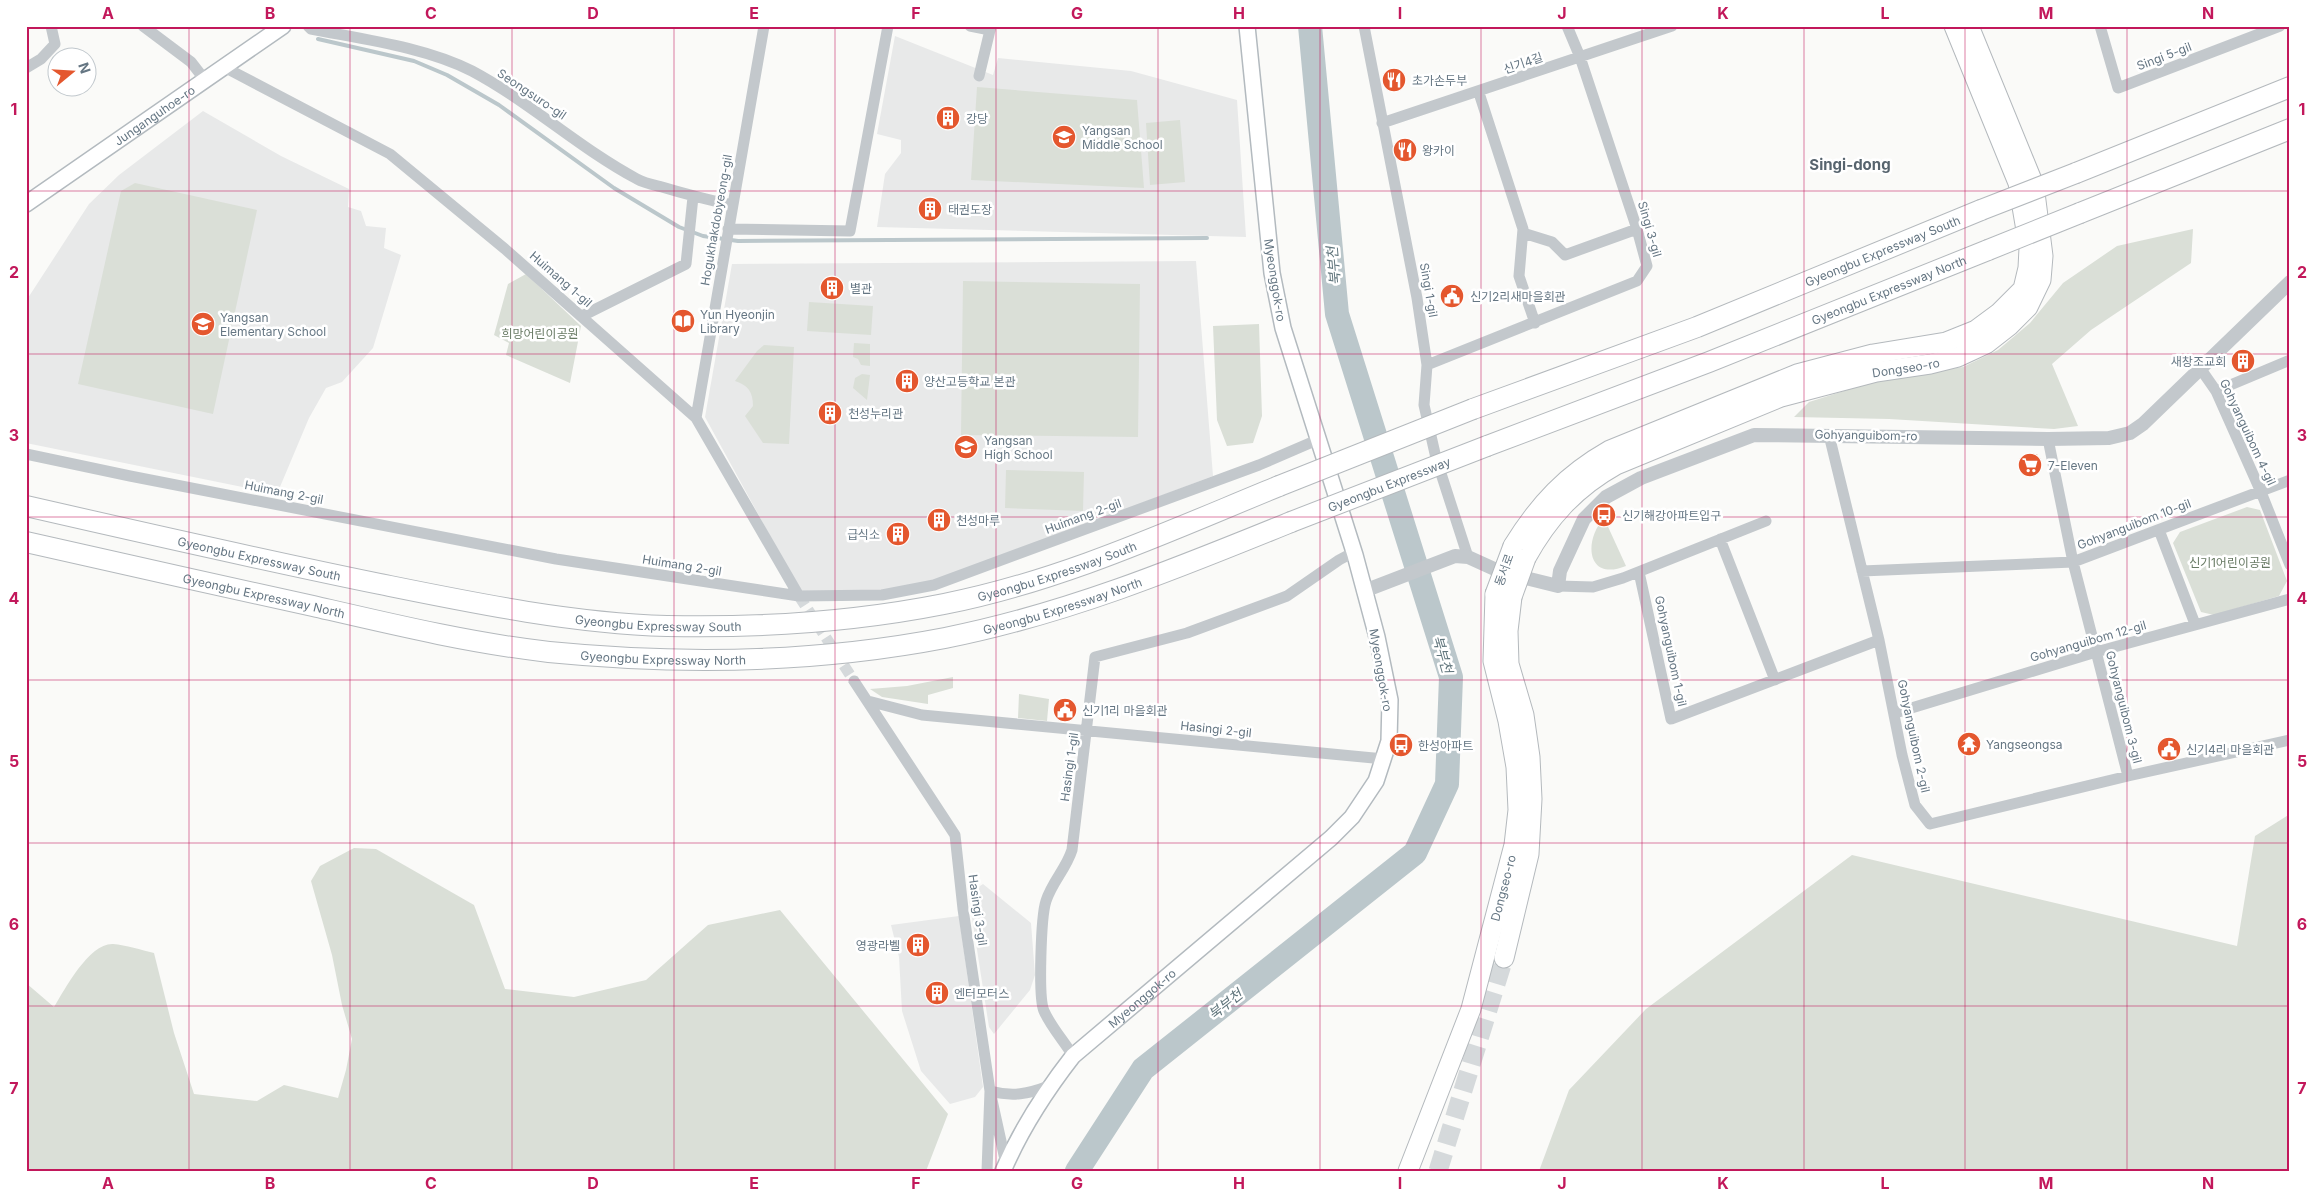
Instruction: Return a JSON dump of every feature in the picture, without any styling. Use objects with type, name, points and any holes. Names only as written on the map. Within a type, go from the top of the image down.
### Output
[{"type":"highway","name":"Dongseo-ro","points":[[1519,552],[1528,521],[1548,496],[1591,461],[1610,450],[1797,374],[1873,354],[1946,342],[1976,330],[1999,313],[2023,290],[2028,268],[2029,248],[2018,183],[1954,26]]},
{"type":"highway","name":"Dongseo-ro","points":[[1519,552],[1567,500],[1599,475],[1616,465],[1781,397],[1876,372],[1930,364],[1958,357],[1986,344],[2009,326],[2028,307],[2041,280],[2043,256],[2034,185],[1969,26]]},
{"type":"highway","name":"Gyeongbu Expressway South","points":[[26,506],[193,544],[479,604],[586,620],[666,626],[746,626],[824,622],[944,604],[1009,589],[1118,552],[1473,409],[1697,327],[1981,210],[2290,88]]},
{"type":"highway","name":"Gyeongbu Expressway North","points":[[1487,446],[1709,362],[2290,129]]},
{"type":"highway","name":"Gyeongbu Expressway","points":[[1291,522],[1487,446]]},
{"type":"highway","name":"Gyeongbu Expressway North","points":[[26,542],[466,638],[546,651],[612,657],[698,661],[795,657],[872,650],[999,626],[1083,602],[1152,578],[1291,522]]},
{"type":"highway","name":"동서로","points":[[1504,596],[1519,552]]},
{"type":"highway","name":"Dongseo-ro","points":[[1504,596],[1509,664],[1524,716],[1530,757],[1532,799],[1529,854],[1504,958]]},
{"type":"highway","name":"Dongseo-ro","points":[[1408,1171],[1471,1009],[1514,845],[1518,810],[1516,767],[1508,721],[1493,662],[1504,596]]},
{"type":"main road","name":"Junganguhoe-ro","points":[[26,204],[283,26]]},
{"type":"main road","name":"Myeonggok-ro","points":[[1005,1168],[1017,1140],[1049,1086],[1073,1056],[1331,838],[1366,798],[1376,781],[1384,759],[1390,723],[1390,700],[1377,637],[1354,552],[1283,328],[1272,273],[1247,26]]},
{"type":"street","points":[[26,68],[41,59],[55,44],[51,26]]},
{"type":"street","points":[[143,26],[191,62],[205,80]]},
{"type":"street","name":"Seongsuro-gil","points":[[308,26],[311,29],[385,44],[430,56],[470,70],[514,96],[585,147],[639,180],[693,197],[732,205]]},
{"type":"street","name":"Hogukhakdobyeong-gil","points":[[696,418],[764,26]]},
{"type":"street","points":[[728,230],[850,231],[888,26]]},
{"type":"street","points":[[970,26],[990,28],[979,76]]},
{"type":"street","name":"Singi 1-gil","points":[[1364,26],[1417,298],[1427,365],[1424,405],[1461,557]]},
{"type":"street","name":"Singi 3-gil","points":[[1427,365],[1637,281],[1643,276],[1647,266],[1637,229],[1580,57],[1567,26]]},
{"type":"street","name":"신기4길","points":[[1382,123],[1479,93],[1672,26]]},
{"type":"street","name":"Singi 5-gil","points":[[2100,26],[2118,88],[2280,26]]},
{"type":"street","name":"Huimang 1-gil","points":[[224,67],[380,147],[505,249],[696,418],[799,596]]},
{"type":"street","points":[[1479,93],[1523,233],[1519,276],[1535,323]]},
{"type":"street","points":[[582,316],[686,264],[693,197]]},
{"type":"street","points":[[1523,233],[1552,242],[1565,254],[1637,229]]},
{"type":"street","name":"Gohyanguibom-ro","points":[[1558,586],[1560,571],[1584,520],[1606,497],[1641,478],[1754,435],[2048,439],[2109,438],[2130,433],[2143,424],[2290,282]]},
{"type":"street","points":[[2216,391],[2290,360]]},
{"type":"street","name":"Gohyanguibom 4-gil","points":[[2200,368],[2216,391],[2261,492],[2290,565]]},
{"type":"street","name":"Gohyanguibom 2-gil","points":[[1829,435],[1879,640],[1902,755],[1915,805],[1930,824],[2128,776],[2290,740]]},
{"type":"street","name":"Gohyanguibom 3-gil","points":[[2048,439],[2073,562],[2128,776]]},
{"type":"street","name":"Huimang 2-gil","points":[[26,454],[556,559],[799,596],[882,595],[934,585],[1259,465],[1317,440]]},
{"type":"street","name":"Gohyanguibom 10-gil","points":[[1862,571],[2073,562],[2290,480]]},
{"type":"street","points":[[1364,591],[1461,557],[1502,572],[1558,586],[1593,587],[1639,572],[1766,520]]},
{"type":"street","points":[[2159,530],[2195,624]]},
{"type":"street","points":[[1720,539],[1775,680]]},
{"type":"street","name":"Hasingi 1-gil","points":[[1073,1056],[1043,1010],[1041,934],[1045,902],[1053,883],[1067,864],[1072,850],[1088,730],[1095,657],[1187,633],[1287,596],[1339,560],[1354,552]]},
{"type":"street","name":"Gohyanguibom 1-gil","points":[[1639,572],[1671,719],[1879,640]]},
{"type":"street","name":"Gohyanguibom 12-gil","points":[[1895,713],[2096,652],[2290,599]]},
{"type":"street","name":"Hasingi 3-gil","points":[[854,681],[955,836],[963,910],[990,1092],[987,1171]]},
{"type":"street","name":"Hasingi 2-gil","points":[[868,701],[922,715],[1384,759]]},
{"type":"street","points":[[1005,1168],[990,1092],[1007,1095],[1027,1094],[1049,1086]]},
{"type":"shaded area","name":"Yangsan Middle School","points":[[895,36],[993,75],[998,58],[1131,71],[1237,100],[1246,237],[877,227],[885,174],[901,153],[901,140],[877,134]]},
{"type":"shaded area","name":"Yangsan Elementary School","points":[[203,111],[281,156],[349,189],[348,207],[361,211],[366,226],[386,228],[384,248],[401,255],[373,348],[342,382],[326,388],[309,418],[277,494],[26,443],[26,301],[89,204],[119,175]]},
{"type":"shaded area","name":"Yangsan High School","points":[[1196,261],[1213,476],[939,580],[888,590],[803,596],[705,417],[732,264]]},
{"type":"shaded area","points":[[983,884],[1031,923],[1035,975],[1030,990],[994,1034],[989,1027],[969,898],[974,890]]},
{"type":"shaded area","points":[[959,916],[983,1087],[975,1097],[950,1104],[921,1071],[902,1011],[899,957],[891,925]]},
{"type":"green space","points":[[977,87],[1137,100],[1144,188],[971,180]]},
{"type":"green space","points":[[1180,120],[1185,182],[1150,185],[1146,123]]},
{"type":"green space","points":[[135,183],[257,210],[213,414],[78,384],[121,191]]},
{"type":"green space","points":[[2193,229],[2191,263],[2091,330],[2052,364],[2078,426],[2054,429],[1889,419],[1794,417],[1809,402],[1882,379],[1963,367],[1998,350],[2030,323],[2063,283],[2117,246]]},
{"type":"green space","name":"희망어린이공원","points":[[526,274],[581,326],[570,383],[506,355],[509,343],[494,335],[508,284]]},
{"type":"green space","points":[[963,281],[1140,284],[1138,437],[961,435]]},
{"type":"green space","points":[[809,302],[873,306],[871,335],[807,331]]},
{"type":"green space","points":[[1259,324],[1262,416],[1253,443],[1227,446],[1217,420],[1213,326]]},
{"type":"green space","points":[[854,343],[870,344],[870,366],[861,365],[858,359],[853,357]]},
{"type":"green space","points":[[764,345],[794,347],[789,444],[763,443],[745,416],[753,406],[751,393],[746,387],[735,381],[757,351]]},
{"type":"green space","points":[[862,374],[870,375],[867,400],[853,388],[855,378]]},
{"type":"green space","points":[[1006,470],[1084,472],[1083,511],[1005,508]]},
{"type":"green space","name":"신기1어린이공원","points":[[2247,507],[2260,510],[2287,581],[2279,596],[2214,615],[2201,612],[2173,543],[2180,532]]},
{"type":"green space","points":[[1604,518],[1626,566],[1613,569],[1603,568],[1596,564],[1592,557],[1593,537],[1597,527]]},
{"type":"green space","points":[[953,677],[953,688],[928,695],[928,704],[882,697],[870,689],[907,686]]},
{"type":"green space","points":[[1019,694],[1049,699],[1047,721],[1018,718]]},
{"type":"green space","points":[[2290,814],[2290,1171],[1539,1171],[1569,1090],[1646,1009],[1852,855],[2237,946],[2255,836]]},
{"type":"green space","points":[[354,848],[376,849],[474,905],[505,989],[574,997],[646,980],[708,925],[780,910],[948,1114],[926,1171],[26,1171],[26,983],[54,1007],[79,968],[95,951],[104,946],[113,944],[128,946],[154,953],[174,1033],[194,1094],[257,1101],[284,1085],[338,1098],[352,1039],[342,1005],[332,955],[311,881],[320,866]]},
{"type":"waterway","name":"북부천","points":[[1077,1171],[1143,1069],[1415,853],[1447,784],[1451,677],[1337,314],[1310,26]]},
{"type":"waterway","points":[[318,39],[414,61],[447,75],[499,105],[614,188],[679,227],[703,236],[738,241],[1207,238]]},
{"type":"tunnel","points":[[799,596],[854,681]]},
{"type":"tunnel","points":[[1438,1171],[1504,958]]},
{"type":"place","name":"초가손두부","points":[[1394,80]]},
{"type":"place","name":"강당","points":[[948,118]]},
{"type":"place","name":"Yangsan Middle School","points":[[1064,137]]},
{"type":"place","name":"왕카이","points":[[1405,150]]},
{"type":"place","name":"태권도장","points":[[930,209]]},
{"type":"place","name":"별관","points":[[832,288]]},
{"type":"place","name":"신기2리새마을회관","points":[[1452,296]]},
{"type":"place","name":"Yun Hyeonjin Library","points":[[683,321]]},
{"type":"place","name":"Yangsan Elementary School","points":[[203,324]]},
{"type":"place","name":"새창조교회","points":[[2243,361]]},
{"type":"place","name":"양산고등학교 본관","points":[[907,381]]},
{"type":"place","name":"천성누리관","points":[[830,413]]},
{"type":"place","name":"Yangsan High School","points":[[966,447]]},
{"type":"place","name":"7-Eleven","points":[[2030,465]]},
{"type":"place","name":"신기해강아파트입구","points":[[1604,515]]},
{"type":"place","name":"천성마루","points":[[939,520]]},
{"type":"place","name":"급식소","points":[[898,534]]},
{"type":"place","name":"신기1리 마을회관","points":[[1065,710]]},
{"type":"place","name":"Yangseongsa","points":[[1969,744]]},
{"type":"place","name":"한성아파트","points":[[1401,745]]},
{"type":"place","name":"신기4리 마을회관","points":[[2169,749]]},
{"type":"place","name":"영광라벨","points":[[918,945]]},
{"type":"place","name":"엔터모터스","points":[[937,993]]},
{"type":"district","name":"Singi-dong","points":[[1850,164]]}]
